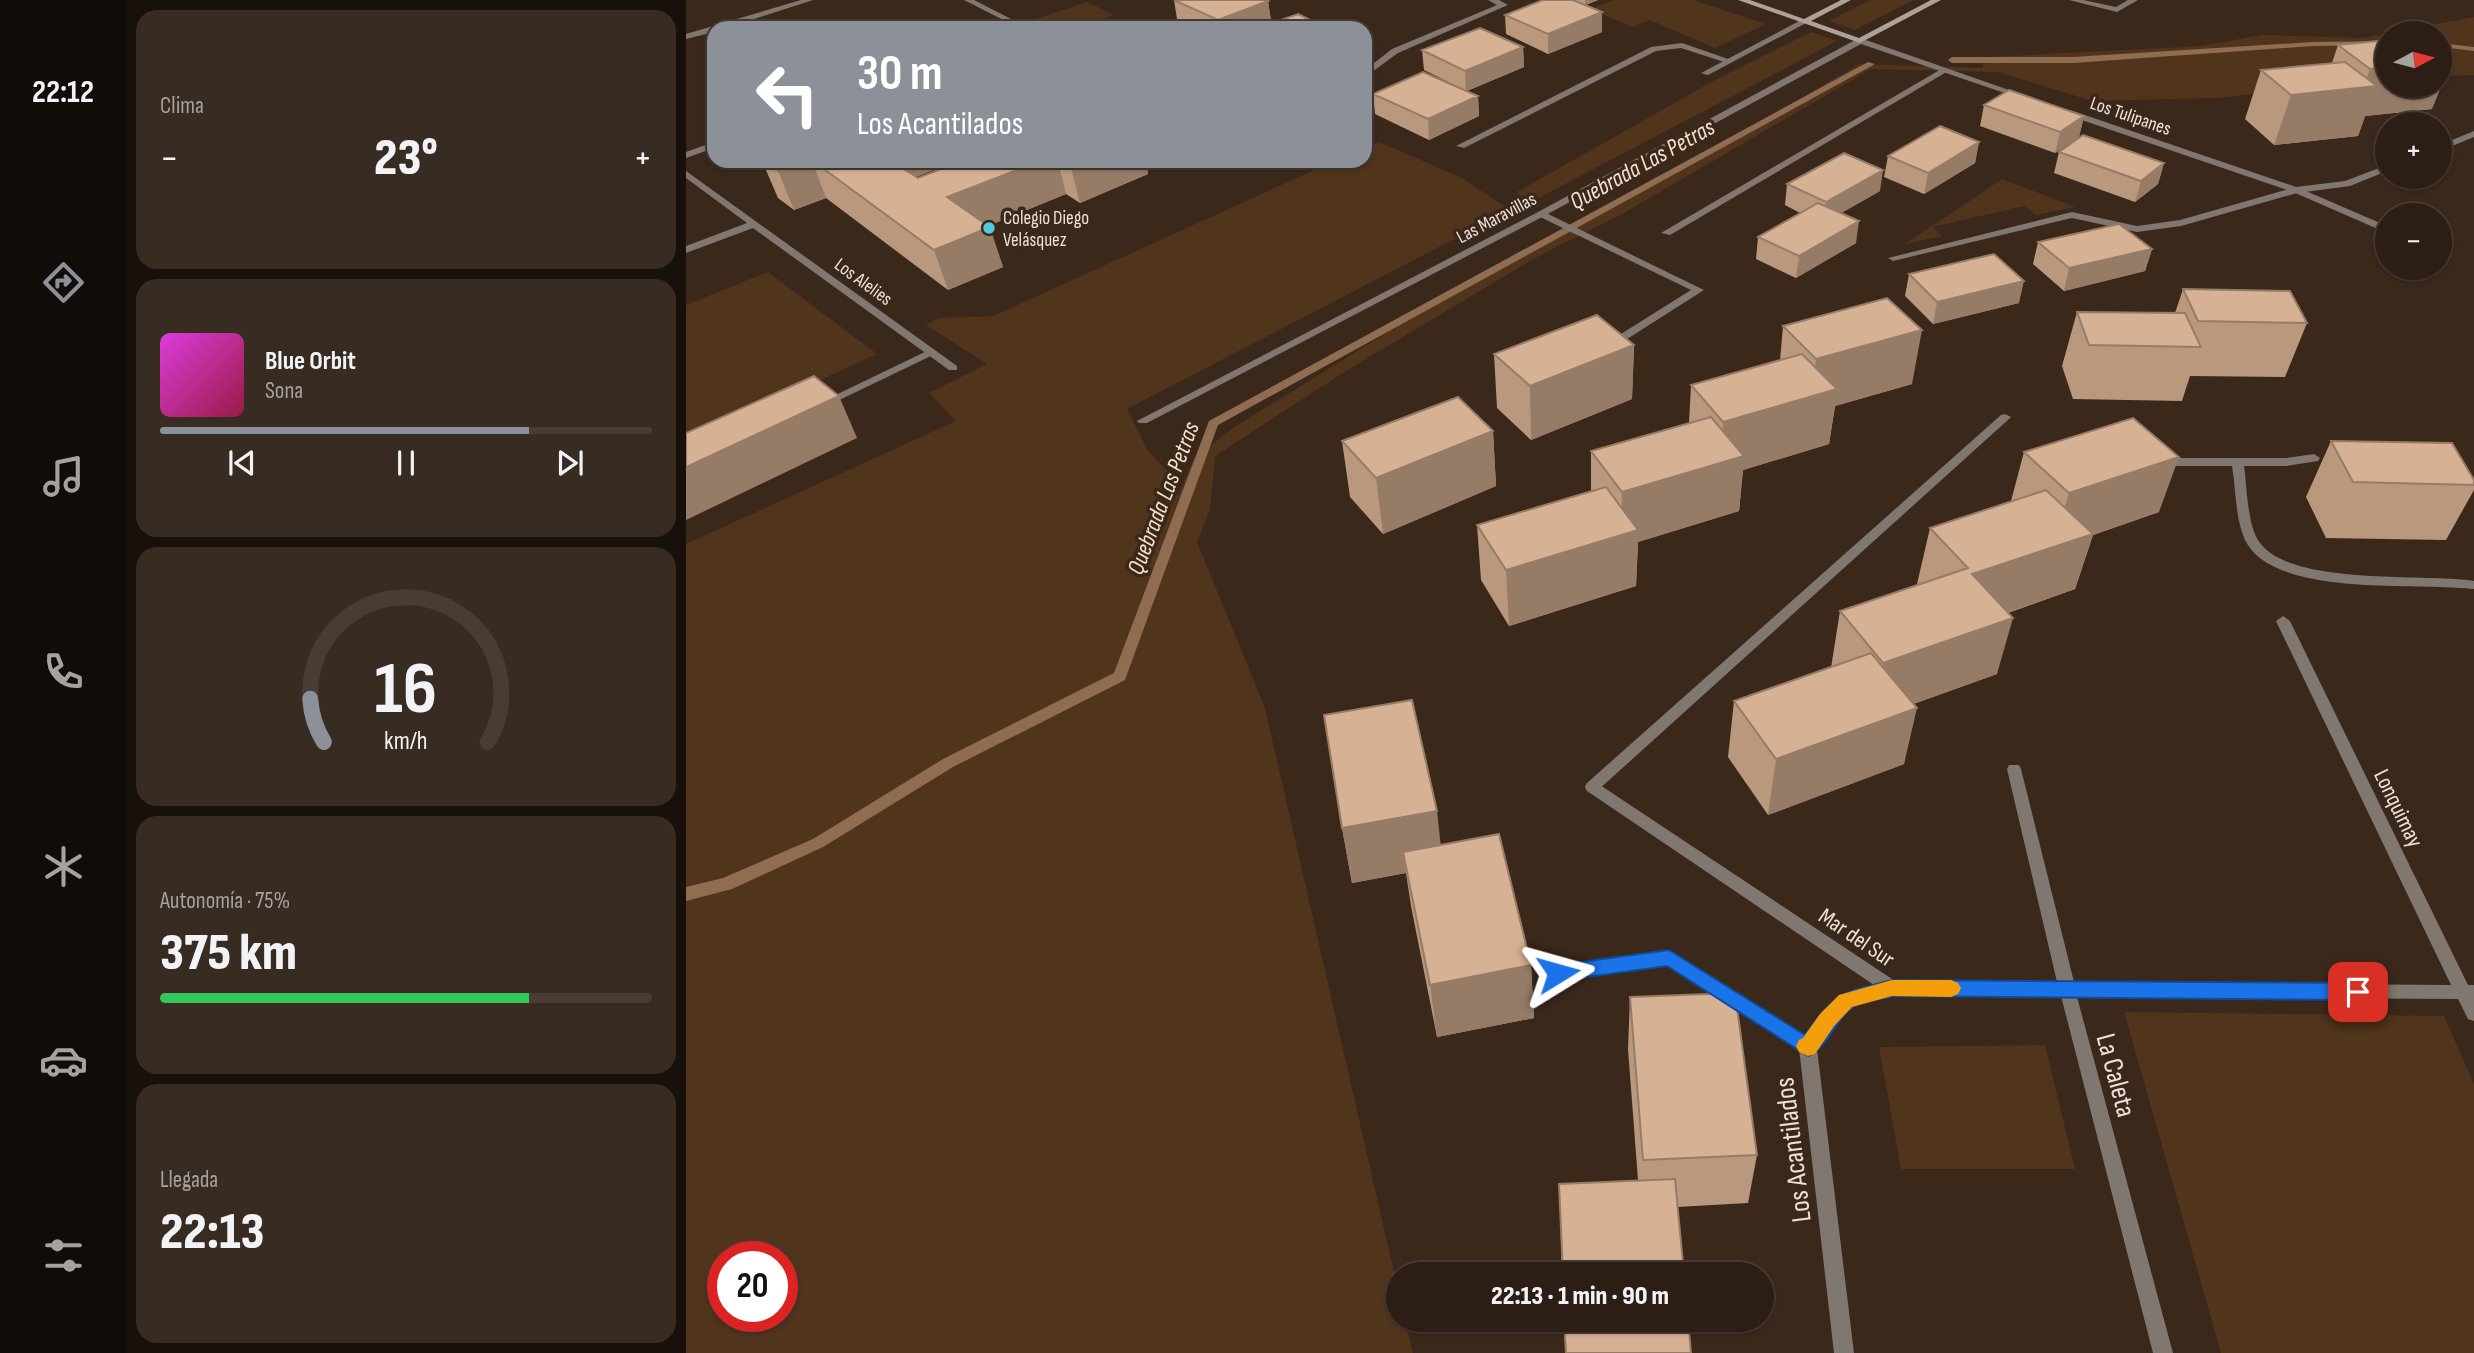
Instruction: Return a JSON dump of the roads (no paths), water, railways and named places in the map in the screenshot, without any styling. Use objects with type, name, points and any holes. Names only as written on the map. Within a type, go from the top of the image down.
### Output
[{"type":"street","points":[[742,21],[809,0]]},
{"type":"street","points":[[968,0],[1011,21]]},
{"type":"street","points":[[1372,69],[1395,51],[1504,5],[1492,0]]},
{"type":"street","points":[[1742,0],[2037,102]]},
{"type":"street","points":[[1705,73],[1847,0]]},
{"type":"street","name":"Las Maravillas","points":[[1143,421],[1541,214],[1937,0]]},
{"type":"street","points":[[2073,0],[2117,9],[2134,0]]},
{"type":"street","points":[[686,37],[707,31]]},
{"type":"street","points":[[1461,146],[1654,49],[1682,45],[1727,60]]},
{"type":"street","points":[[1666,233],[1946,71]]},
{"type":"street","name":"Los Tulipanes","points":[[2063,110],[2296,190],[2375,225]]},
{"type":"street","points":[[2452,143],[2474,134]]},
{"type":"street","points":[[686,155],[707,148]]},
{"type":"street","points":[[1893,258],[2072,215],[2137,229],[2181,223],[2296,190],[2347,184],[2375,173]]},
{"type":"street","name":"Los Alelies","points":[[686,174],[953,368]]},
{"type":"street","points":[[1541,214],[1699,290],[1608,347]]},
{"type":"street","points":[[686,250],[754,224]]},
{"type":"street","points":[[808,411],[931,352]]},
{"type":"street","name":"Mar del Sur","points":[[2005,417],[1592,787],[1892,988],[2469,992]]},
{"type":"street","points":[[2140,462],[2286,462],[2314,458]]},
{"type":"street","points":[[2237,462],[2251,540],[2264,558],[2286,570],[2316,576],[2474,585]]},
{"type":"street","name":"Lonquimay","points":[[2283,621],[2469,992],[2474,1014]]},
{"type":"street","name":"La Caleta","points":[[2014,769],[2067,989],[2163,1353]]},
{"type":"street","points":[[1558,973],[1669,958],[1808,1048]]},
{"type":"street","name":"Los Acantilados","points":[[1844,1353],[1808,1048],[1827,1020],[1846,1000],[1892,988]]},
{"type":"waterway","points":[[1952,60],[2073,60],[2313,44],[2375,43]]},
{"type":"waterway","points":[[2452,46],[2474,49]]},
{"type":"waterway","name":"Quebrada Las Petras","points":[[686,894],[726,884],[818,843],[948,763],[1120,676],[1213,423],[1871,64]]},
{"type":"place","name":"Colegio Diego Velásquez","points":[[989,228]]}]
